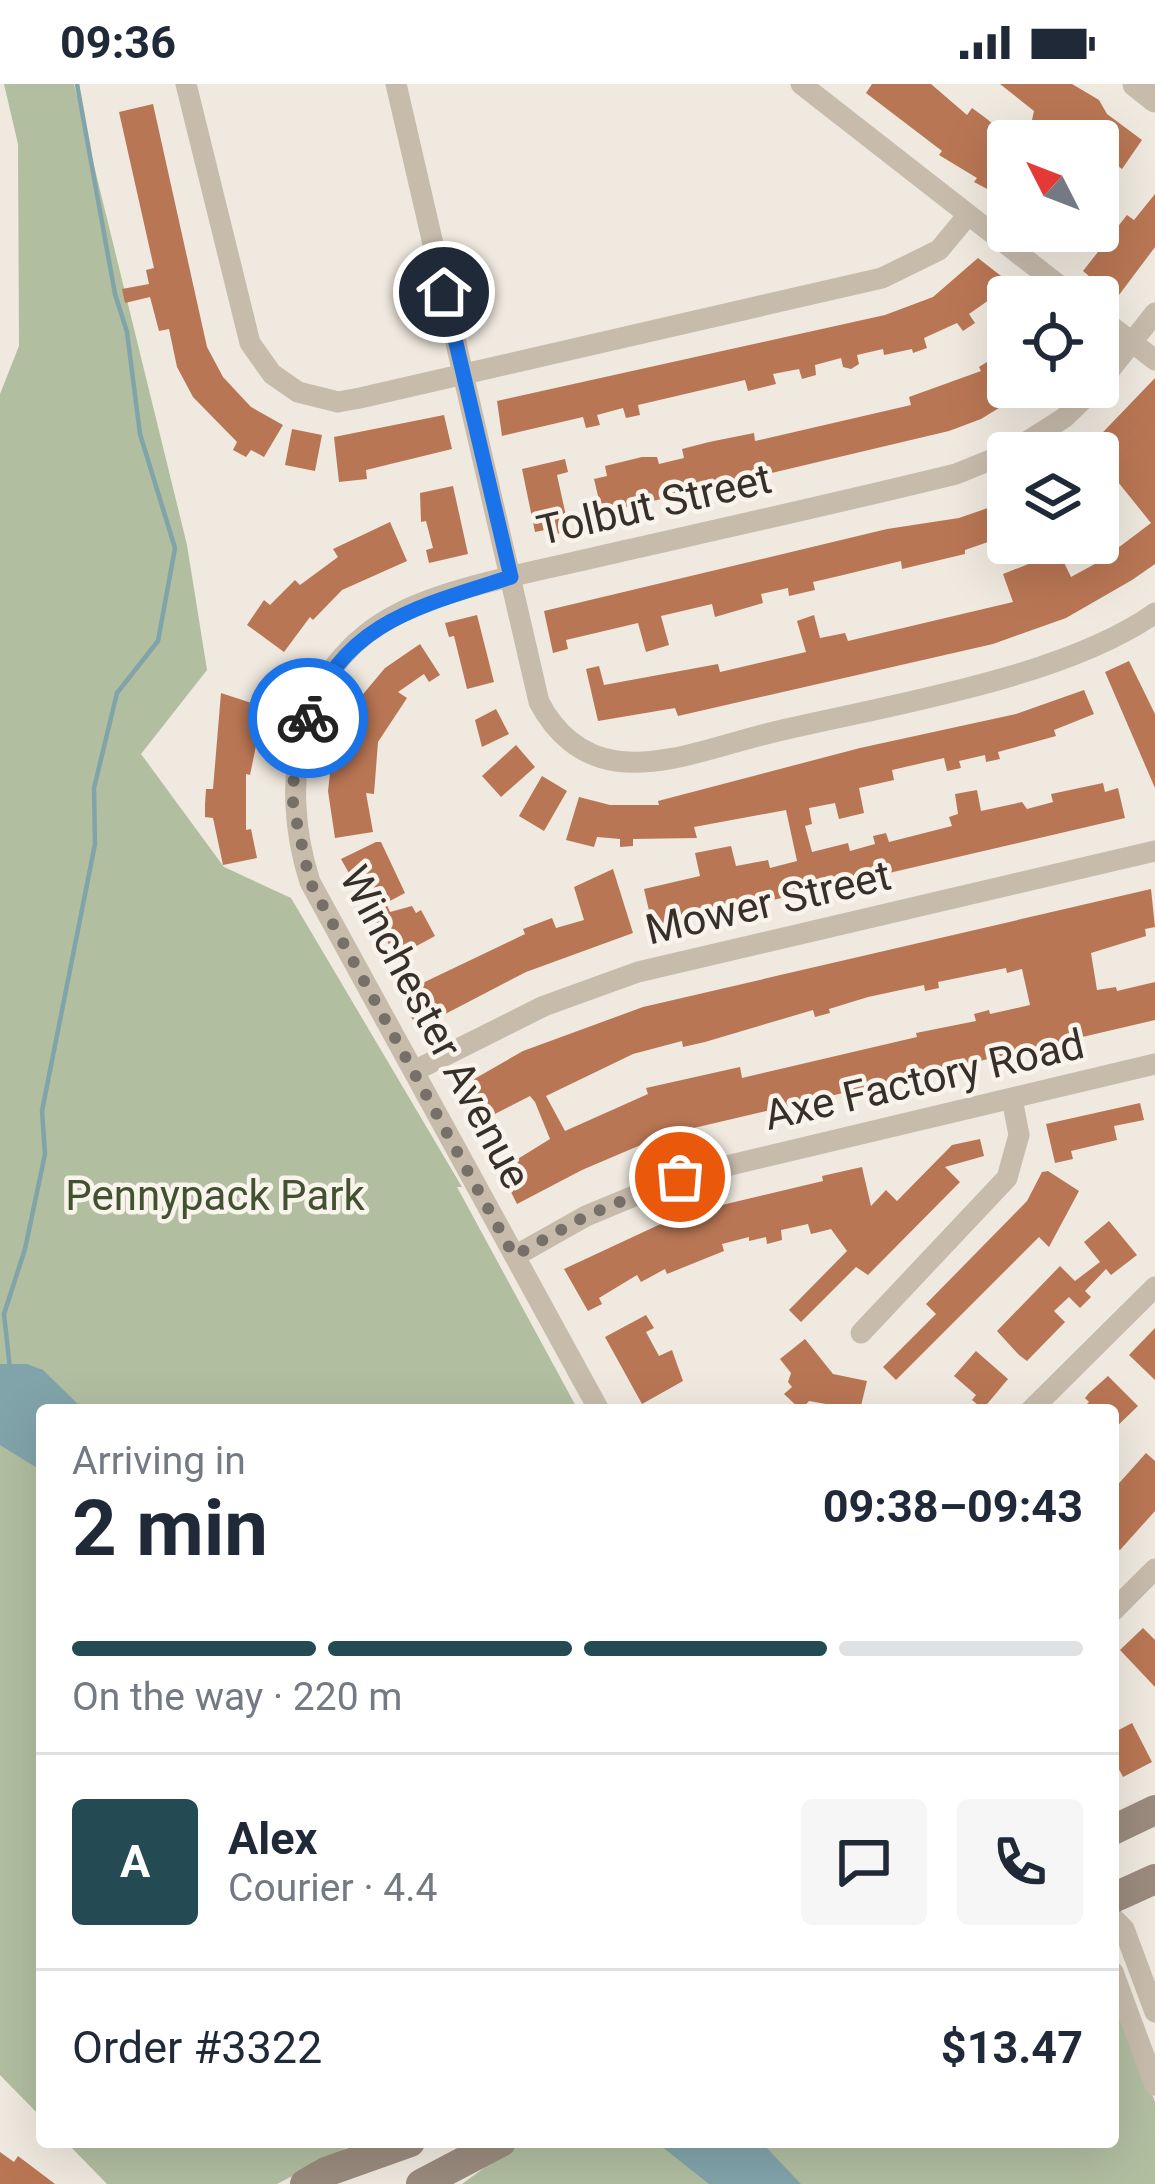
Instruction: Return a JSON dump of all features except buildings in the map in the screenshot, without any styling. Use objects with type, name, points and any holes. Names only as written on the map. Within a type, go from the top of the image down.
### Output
[{"type":"main road","points":[[1119,1827],[1155,1810]]},
{"type":"main road","points":[[1119,1895],[1155,1880]]},
{"type":"main road","points":[[305,2184],[393,2148]]},
{"type":"main road","points":[[422,2184],[490,2148]]},
{"type":"street","points":[[186,84],[250,343],[283,385],[338,402],[902,272],[939,250],[968,215]]},
{"type":"street","points":[[396,84],[539,702],[558,730],[599,758],[645,762],[992,680],[1054,661],[1153,619]]},
{"type":"street","points":[[801,84],[1047,276]]},
{"type":"street","points":[[1136,84],[1155,99]]},
{"type":"street","name":"Tolbut Street","points":[[1119,358],[1155,313]]},
{"type":"street","points":[[1119,332],[1155,360]]},
{"type":"street","name":"Tolbut Street","points":[[1042,432],[1074,408]]},
{"type":"street","name":"Tolbut Street","points":[[336,667],[399,613],[511,577],[956,474],[987,461]]},
{"type":"street","name":"Winchester Avenue","points":[[336,667],[311,708],[294,764],[293,805],[310,882],[595,1404]]},
{"type":"street","name":"Mower Street","points":[[414,1071],[544,1006],[638,972],[1155,851]]},
{"type":"street","name":"Axe Factory Road","points":[[514,1256],[586,1216],[680,1177],[1155,1064]]},
{"type":"street","points":[[860,1333],[1007,1178],[1019,1136],[1012,1099]]},
{"type":"street","points":[[1036,1404],[1155,1287]]},
{"type":"street","points":[[1119,1605],[1155,1569]]},
{"type":"street","points":[[1119,1924],[1155,2012]]},
{"type":"street","points":[[1119,1988],[1155,2085]]},
{"type":"green space","name":"Pennypack Park","points":[[4,84],[74,84],[187,545],[207,670],[141,754],[224,867],[291,898],[462,1187],[457,1187],[575,1404],[36,1404],[36,2112],[0,2075],[0,394],[19,346],[18,144]]},
{"type":"green space","points":[[1119,2003],[1155,2102],[1155,2184],[462,2184],[505,2148],[1119,2148]]},
{"type":"green space","points":[[72,2148],[346,2148],[277,2184],[107,2184]]},
{"type":"water","points":[[0,1364],[27,1364],[43,1370],[78,1404],[36,1404],[36,1467],[0,1445]]},
{"type":"water","points":[[664,2148],[767,2148],[801,2184],[709,2184]]},
{"type":"waterway","points":[[10,1369],[4,1314],[25,1249],[45,1154],[42,1111],[95,844],[94,788],[117,693],[158,641],[175,548],[140,434],[127,332],[115,294],[77,84]]},
{"type":"way so far","points":[[308,718],[294,764],[293,805],[310,882],[514,1256],[586,1216],[680,1177]]},
{"type":"route","points":[[308,718],[336,667],[399,613],[511,577],[444,292]]}]
